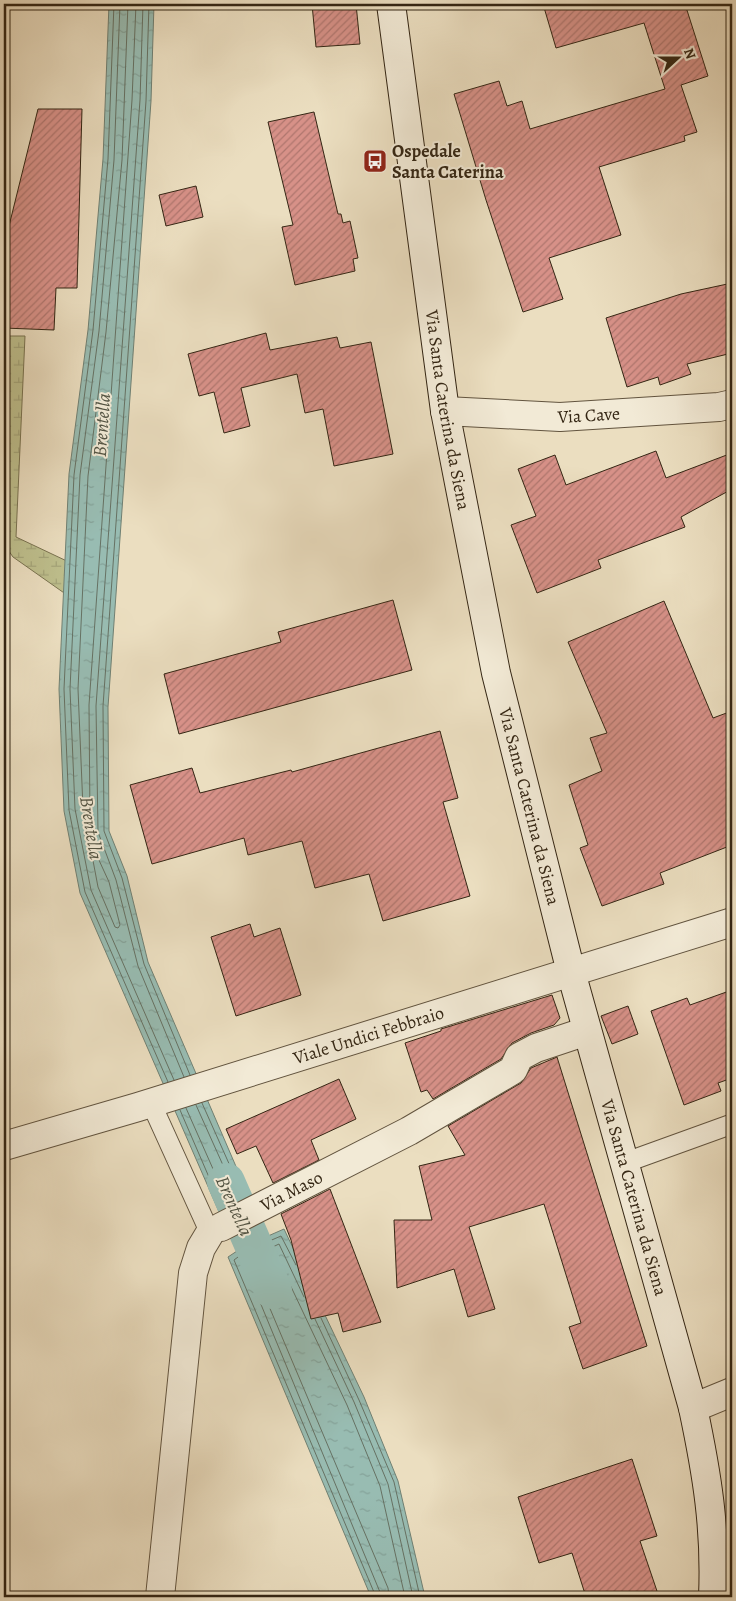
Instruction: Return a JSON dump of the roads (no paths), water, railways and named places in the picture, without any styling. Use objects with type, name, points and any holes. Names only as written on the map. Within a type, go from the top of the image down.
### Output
[{"type":"street","name":"Via Santa Caterina da Siena","points":[[391,4],[444,411],[496,673],[571,972],[694,1408],[724,1550],[713,1597]]},
{"type":"street","name":"Via Cave","points":[[444,411],[560,417],[719,408],[732,404]]},
{"type":"street","name":"Viale Undici Febbraio","points":[[4,1146],[156,1101],[732,922]]},
{"type":"street","name":"Via Maso","points":[[216,1230],[270,1200],[409,1131],[513,1070],[519,1057],[536,1048],[587,1031]]},
{"type":"street","points":[[160,1597],[193,1272],[201,1248],[216,1230]]},
{"type":"street","points":[[694,1408],[732,1392]]},
{"type":"lane","points":[[156,1101],[216,1230]]},
{"type":"lane","points":[[624,1163],[732,1124]]},
{"type":"water","points":[[109,4],[154,4],[151,101],[108,707],[109,831],[127,876],[148,962],[250,1199],[220,1214],[80,893],[64,811],[59,689],[69,474],[88,330],[103,159]]},
{"type":"water","points":[[284,1229],[364,1397],[398,1481],[425,1597],[371,1597],[228,1257],[243,1247]]},
{"type":"waterway","name":"Brentella","points":[[226,1182],[273,1290]]},
{"type":"place","name":"Ospedale Santa Caterina","points":[[375,161]]}]
